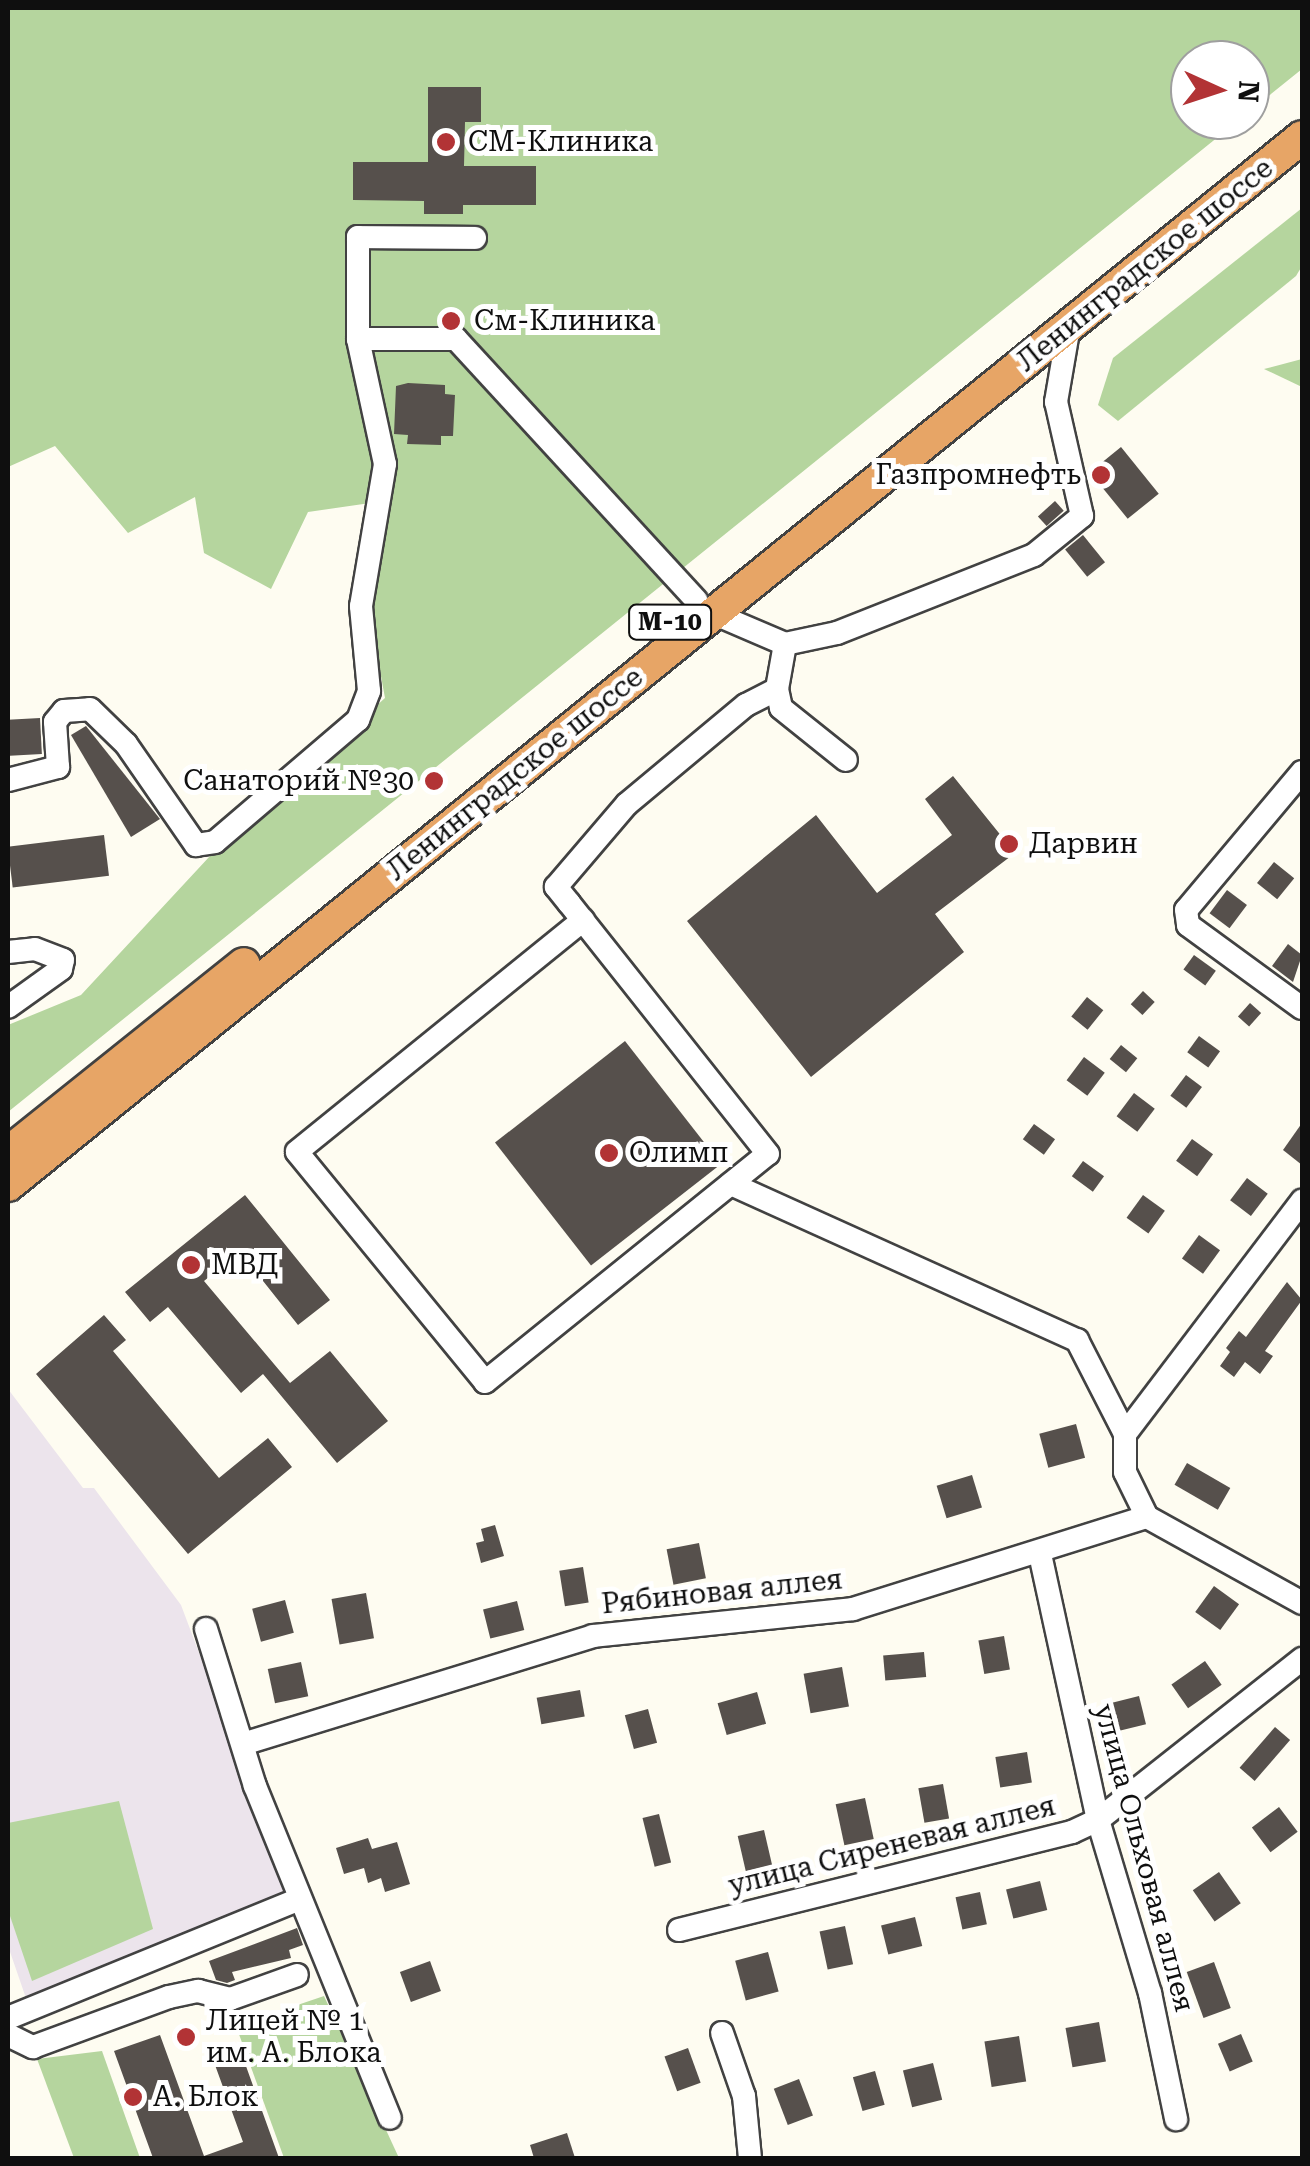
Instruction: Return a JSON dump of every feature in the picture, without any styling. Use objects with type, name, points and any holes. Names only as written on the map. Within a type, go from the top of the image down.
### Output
[{"type":"highway","name":"Ленинградское шоссе","points":[[8,1184],[1302,110]]},
{"type":"highway","name":"Ленинградское шоссе","points":[[8,1153],[1069,326],[1302,137]]},
{"type":"street","points":[[8,780],[58,767],[56,722],[64,711],[90,708],[126,744],[196,844],[215,842],[358,720],[370,691],[361,606],[385,464],[358,339],[358,238],[475,238]]},
{"type":"street","points":[[358,339],[456,339],[706,607],[785,644],[837,633],[958,590],[1034,555],[1082,516],[1056,402],[1069,326]]},
{"type":"street","points":[[785,644],[777,689],[781,708],[846,760]]},
{"type":"street","points":[[583,920],[297,1152],[485,1382],[768,1154],[583,920],[556,887],[627,804],[746,705],[777,689]]},
{"type":"street","points":[[1302,772],[1186,910],[1188,925],[1302,1008]]},
{"type":"street","points":[[8,952],[35,948],[63,960],[61,969],[8,1007]]},
{"type":"street","points":[[731,1184],[1077,1340],[1124,1434],[1125,1472],[1147,1517],[1302,1603]]},
{"type":"street","points":[[1124,1434],[1302,1201]]},
{"type":"street","name":"Рябиновая аллея","points":[[246,1743],[624,1628],[705,1627],[852,1608],[1040,1554],[1147,1517]]},
{"type":"street","name":"улица Ольховая аллея","points":[[1040,1554],[1098,1820],[1150,1993],[1176,2119]]},
{"type":"street","points":[[206,1629],[246,1743],[255,1786],[390,2118]]},
{"type":"street","name":"улица Сиреневая аллея","points":[[679,1930],[1072,1832],[1098,1820],[1302,1659]]},
{"type":"street","points":[[8,2018],[300,1899]]},
{"type":"street","points":[[8,2035],[33,2047],[169,1997],[198,1990],[230,1999],[298,1975]]},
{"type":"street","points":[[722,2032],[744,2096],[750,2158]]},
{"type":"shaded area","points":[[8,1389],[83,1488],[94,1488],[181,1605],[288,1889],[28,2004],[8,1946]]},
{"type":"green space","name":"См-Клиника","points":[[8,8],[1302,8],[1302,69],[1270,95],[1270,40],[1170,40],[1170,140],[1214,140],[8,1112],[8,1025],[81,995],[210,856],[385,698],[368,606],[391,500],[308,512],[271,589],[204,553],[195,497],[128,533],[55,446],[8,467]]},
{"type":"green space","points":[[1302,208],[1302,266],[1296,276],[1118,421],[1098,405],[1113,358]]},
{"type":"green space","points":[[1302,359],[1302,387],[1264,369]]},
{"type":"green space","points":[[119,1801],[153,1929],[32,1981],[8,1910],[8,1823]]},
{"type":"green space","points":[[324,1996],[399,2158],[284,2158],[236,2026]]},
{"type":"green space","points":[[102,2051],[140,2158],[74,2158],[37,2059]]},
{"type":"building","name":"СМ-Клиника","points":[[428,87],[481,87],[481,122],[465,122],[464,166],[536,166],[536,205],[463,205],[463,214],[424,214],[424,201],[353,200],[353,162],[428,162]]},
{"type":"building","points":[[445,385],[445,394],[455,395],[453,436],[441,436],[441,445],[407,444],[408,435],[394,434],[396,386]]},
{"type":"building","points":[[1121,447],[1159,494],[1128,519],[1090,472]]},
{"type":"building","points":[[1055,501],[1064,511],[1047,526],[1038,516]]},
{"type":"building","points":[[1083,535],[1105,562],[1087,577],[1065,549]]},
{"type":"building","points":[[40,718],[42,754],[10,756],[8,720]]},
{"type":"building","points":[[86,726],[160,819],[131,837],[71,735]]},
{"type":"building","points":[[953,776],[1015,853],[935,914],[964,952],[811,1077],[687,921],[816,815],[877,893],[952,835],[925,799]]},
{"type":"building","points":[[104,835],[109,876],[13,888],[8,847]]},
{"type":"building","points":[[1274,862],[1294,878],[1277,899],[1257,883]]},
{"type":"building","points":[[1227,890],[1247,905],[1230,928],[1210,913]]},
{"type":"building","points":[[1288,944],[1302,955],[1293,982],[1272,966]]},
{"type":"building","points":[[1194,955],[1216,971],[1205,985],[1183,970]]},
{"type":"building","points":[[1143,991],[1155,1002],[1142,1015],[1131,1004]]},
{"type":"building","points":[[1087,997],[1103,1010],[1088,1030],[1071,1016]]},
{"type":"building","points":[[1250,1003],[1261,1013],[1249,1026],[1238,1016]]},
{"type":"building","points":[[1199,1036],[1220,1051],[1208,1067],[1187,1052]]},
{"type":"building","name":"Олимп","points":[[625,1041],[721,1164],[591,1266],[495,1143]]},
{"type":"building","points":[[1121,1045],[1137,1058],[1126,1072],[1110,1059]]},
{"type":"building","points":[[1084,1057],[1105,1073],[1087,1096],[1067,1080]]},
{"type":"building","points":[[1186,1075],[1202,1087],[1186,1108],[1170,1096]]},
{"type":"building","points":[[1134,1093],[1155,1109],[1137,1132],[1117,1116]]},
{"type":"building","points":[[1302,1123],[1302,1165],[1283,1150]]},
{"type":"building","points":[[1034,1124],[1055,1139],[1044,1155],[1023,1139]]},
{"type":"building","points":[[1192,1139],[1213,1154],[1197,1176],[1176,1161]]},
{"type":"building","points":[[1083,1161],[1104,1176],[1093,1192],[1072,1176]]},
{"type":"building","points":[[1247,1178],[1268,1194],[1251,1216],[1230,1200]]},
{"type":"building","points":[[245,1195],[330,1300],[298,1325],[240,1252],[204,1281],[290,1383],[330,1351],[388,1421],[337,1463],[263,1374],[241,1393],[168,1307],[150,1322],[125,1292]]},
{"type":"building","points":[[1143,1195],[1165,1211],[1148,1234],[1127,1218]]},
{"type":"building","points":[[1199,1235],[1220,1250],[1203,1274],[1182,1258]]},
{"type":"building","points":[[1287,1282],[1302,1300],[1265,1351],[1273,1356],[1260,1374],[1245,1362],[1234,1377],[1220,1366],[1230,1352],[1226,1348],[1239,1331],[1246,1337]]},
{"type":"building","points":[[104,1315],[126,1340],[113,1351],[219,1478],[268,1438],[292,1467],[188,1554],[36,1374]]},
{"type":"building","points":[[1076,1424],[1085,1458],[1048,1468],[1039,1434]]},
{"type":"building","points":[[1187,1463],[1230,1488],[1218,1510],[1174,1485]]},
{"type":"building","points":[[972,1475],[982,1508],[947,1518],[937,1486]]},
{"type":"building","points":[[495,1525],[504,1556],[481,1563],[476,1543],[484,1541],[481,1529]]},
{"type":"building","points":[[699,1543],[706,1578],[673,1585],[667,1549]]},
{"type":"building","points":[[583,1567],[589,1603],[565,1606],[559,1571]]},
{"type":"building","points":[[1214,1586],[1239,1604],[1220,1630],[1195,1612]]},
{"type":"building","points":[[366,1593],[374,1638],[340,1644],[332,1599]]},
{"type":"building","points":[[285,1600],[294,1633],[261,1642],[252,1609]]},
{"type":"building","points":[[517,1601],[524,1630],[490,1639],[483,1609]]},
{"type":"building","points":[[1004,1636],[1010,1669],[984,1674],[978,1641]]},
{"type":"building","points":[[924,1652],[926,1677],[885,1680],[883,1656]]},
{"type":"building","points":[[1205,1661],[1222,1685],[1188,1708],[1171,1685]]},
{"type":"building","points":[[301,1662],[308,1696],[275,1703],[268,1669]]},
{"type":"building","points":[[842,1667],[849,1706],[811,1713],[804,1674]]},
{"type":"building","points":[[580,1690],[585,1717],[541,1724],[537,1698]]},
{"type":"building","points":[[757,1692],[766,1724],[727,1735],[718,1703]]},
{"type":"building","points":[[1139,1696],[1146,1724],[1106,1734],[1099,1706]]},
{"type":"building","points":[[648,1709],[657,1743],[634,1749],[625,1715]]},
{"type":"building","points":[[1275,1727],[1290,1740],[1255,1781],[1240,1768]]},
{"type":"building","points":[[1027,1752],[1032,1783],[1000,1788],[995,1757]]},
{"type":"building","points":[[943,1784],[949,1818],[924,1823],[918,1788]]},
{"type":"building","points":[[865,1798],[874,1839],[844,1845],[836,1804]]},
{"type":"building","points":[[1279,1807],[1298,1832],[1271,1852],[1252,1827]]},
{"type":"building","points":[[659,1814],[671,1863],[655,1867],[643,1818]]},
{"type":"building","points":[[764,1830],[772,1865],[746,1871],[738,1836]]},
{"type":"building","points":[[368,1838],[372,1849],[397,1842],[410,1884],[385,1892],[381,1878],[368,1883],[364,1868],[344,1874],[336,1848]]},
{"type":"building","points":[[1219,1872],[1241,1903],[1215,1921],[1193,1890]]},
{"type":"building","points":[[1040,1881],[1047,1910],[1013,1919],[1006,1889]]},
{"type":"building","points":[[980,1892],[987,1924],[962,1929],[956,1897]]},
{"type":"building","points":[[915,1917],[922,1946],[888,1955],[881,1925]]},
{"type":"building","points":[[845,1926],[853,1964],[828,1970],[820,1931]]},
{"type":"building","points":[[297,1928],[303,1945],[289,1950],[291,1958],[232,1972],[235,1980],[227,1983],[216,1980],[209,1961]]},
{"type":"building","points":[[768,1952],[779,1992],[746,2000],[735,1961]]},
{"type":"building","points":[[430,1961],[441,1991],[411,2002],[400,1972]]},
{"type":"building","points":[[1214,1962],[1231,2008],[1204,2018],[1187,1972]]},
{"type":"building","points":[[1099,2022],[1106,2061],[1072,2067],[1066,2028]]},
{"type":"building","points":[[1241,2034],[1253,2062],[1230,2071],[1218,2044]]},
{"type":"building","points":[[160,2035],[204,2156],[243,2142],[215,2065],[242,2055],[279,2158],[153,2158],[114,2051]]},
{"type":"building","points":[[1019,2036],[1026,2081],[992,2087],[984,2041]]},
{"type":"building","points":[[688,2048],[701,2083],[677,2091],[665,2057]]},
{"type":"building","points":[[933,2063],[942,2100],[912,2107],[903,2070]]},
{"type":"building","points":[[875,2071],[885,2105],[863,2111],[853,2077]]},
{"type":"building","points":[[799,2079],[813,2115],[788,2125],[774,2089]]},
{"type":"building","points":[[567,2133],[575,2158],[534,2158],[530,2145]]},
{"type":"place","name":"СМ-Клиника","points":[[446,142]]},
{"type":"place","name":"См-Клиника","points":[[451,321]]},
{"type":"place","name":"Газпромнефть","points":[[1101,475]]},
{"type":"place","name":"Санаторий №30","points":[[434,781]]},
{"type":"place","name":"Дарвин","points":[[1009,844]]},
{"type":"place","name":"Олимп","points":[[609,1153]]},
{"type":"place","name":"МВД","points":[[191,1265]]},
{"type":"place","name":"Лицей № 1 им. А. Блока","points":[[186,2037]]},
{"type":"place","name":"А. Блок","points":[[133,2097]]}]
